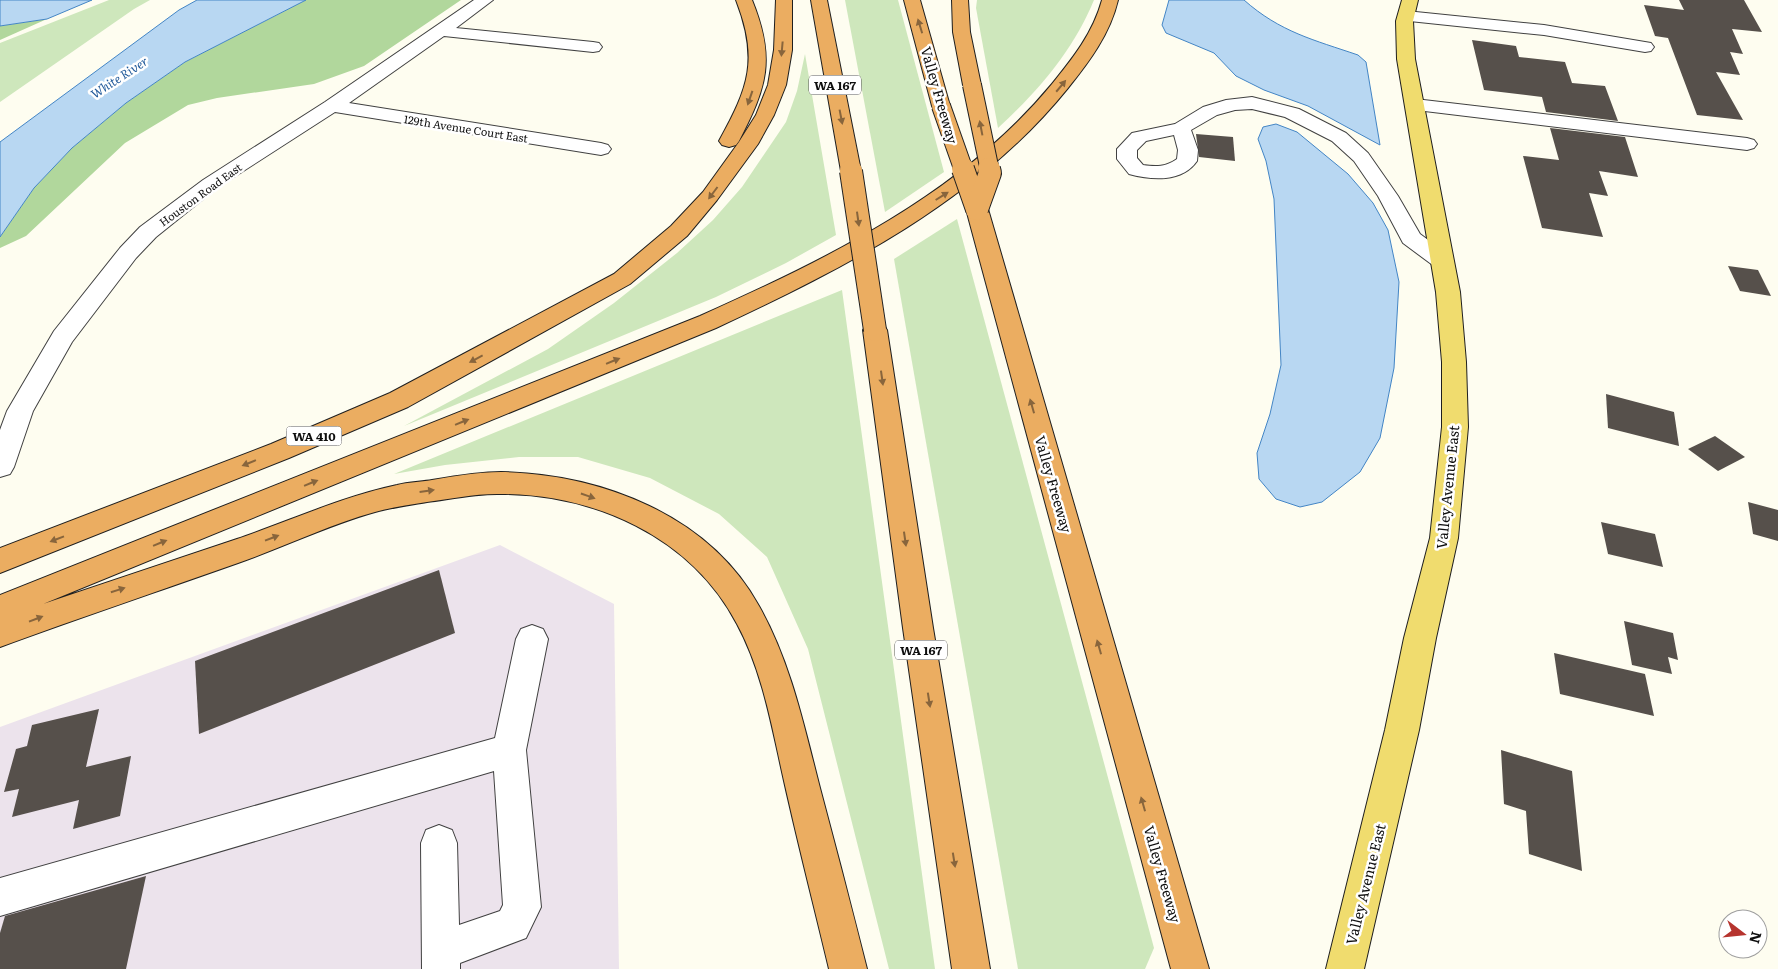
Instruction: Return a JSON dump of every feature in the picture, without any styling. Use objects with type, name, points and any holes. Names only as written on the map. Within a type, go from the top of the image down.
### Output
[{"type":"highway","points":[[519,336],[563,300],[607,273],[661,223],[692,191],[729,141],[745,112],[758,78],[759,55],[757,35],[744,0]]},
{"type":"highway","points":[[519,336],[622,279],[679,231],[710,196],[748,144],[765,115],[774,92],[783,50],[784,0]]},
{"type":"highway","name":"WA 167","points":[[819,0],[851,171],[918,628],[971,969]]},
{"type":"highway","name":"Valley Freeway","points":[[912,0],[941,106],[977,209],[1190,969]]},
{"type":"highway","points":[[960,0],[963,44],[990,173],[977,209]]},
{"type":"highway","points":[[0,608],[708,322],[776,292],[864,243],[954,189],[1015,135],[1045,105],[1088,49],[1098,32],[1110,0]]},
{"type":"highway","name":"WA 410","points":[[0,561],[271,455],[399,400],[519,336]]},
{"type":"highway","points":[[0,633],[72,606],[233,553],[350,509],[396,495],[460,486],[502,483],[572,490],[630,508],[682,538],[711,564],[736,594],[750,620],[777,682],[848,969]]},
{"type":"main road","name":"Valley Avenue East","points":[[1345,969],[1402,730],[1420,638],[1444,538],[1455,428],[1454,362],[1449,302],[1406,59],[1408,8]]},
{"type":"street","name":"Houston Road East","points":[[0,467],[20,411],[63,337],[128,253],[148,232],[210,184],[332,106],[485,0]]},
{"type":"street","points":[[1408,8],[1645,48]]},
{"type":"street","points":[[440,31],[593,47]]},
{"type":"street","points":[[1181,128],[1210,111],[1233,104],[1252,103],[1292,113],[1339,137],[1361,157],[1388,196],[1411,238],[1442,261]]},
{"type":"street","points":[[1415,105],[1748,144]]},
{"type":"street","name":"129th Avenue Court East","points":[[332,106],[600,149]]},
{"type":"street","points":[[439,843],[441,960],[513,925],[522,907],[509,750],[532,639]]},
{"type":"street","points":[[0,897],[509,750]]},
{"type":"shaded area","points":[[500,545],[614,604],[619,969],[0,969],[0,727]]},
{"type":"green space","points":[[109,0],[150,0],[134,9],[0,102],[0,43]]},
{"type":"green space","points":[[306,0],[461,0],[364,66],[314,84],[217,98],[188,105],[125,143],[26,236],[0,248],[0,237],[34,188],[72,148],[126,103],[185,62]]},
{"type":"green space","points":[[845,0],[898,0],[944,172],[885,212]]},
{"type":"green space","points":[[977,0],[1094,0],[1076,36],[1053,69],[1027,100],[998,128],[976,8]]},
{"type":"green space","points":[[47,19],[0,40],[0,26]]},
{"type":"green space","points":[[805,54],[836,235],[786,263],[716,297],[404,426],[548,349],[614,303],[677,253],[713,220],[742,187],[786,122],[797,91]]},
{"type":"green space","points":[[957,219],[1154,948],[1145,969],[1018,969],[894,259]]},
{"type":"green space","points":[[842,290],[935,969],[889,969],[808,649],[767,557],[719,514],[650,478],[578,457],[519,457],[445,465],[394,474]]},
{"type":"water","points":[[0,0],[92,0],[47,19],[0,26]]},
{"type":"water","name":"White River","points":[[197,0],[306,0],[185,62],[126,103],[72,148],[34,188],[0,237],[0,142],[179,10]]},
{"type":"water","points":[[1169,0],[1244,0],[1257,11],[1284,28],[1358,55],[1366,62],[1380,145],[1308,106],[1264,90],[1236,76],[1214,53],[1166,33],[1162,25]]},
{"type":"water","points":[[1276,124],[1297,132],[1348,174],[1373,203],[1388,230],[1399,282],[1394,368],[1380,438],[1360,472],[1322,502],[1300,507],[1276,499],[1259,479],[1257,453],[1270,414],[1281,365],[1274,199],[1266,161],[1258,139],[1263,127]]},
{"type":"building","points":[[1679,0],[1744,0],[1762,32],[1732,29],[1743,54],[1730,52],[1740,75],[1716,72],[1743,120],[1697,115],[1668,38],[1655,36],[1644,5],[1684,10]]},
{"type":"building","points":[[1472,40],[1516,46],[1519,57],[1565,62],[1572,83],[1605,86],[1618,121],[1546,112],[1542,97],[1484,90]]},
{"type":"building","points":[[1550,128],[1625,137],[1638,177],[1599,171],[1608,196],[1589,193],[1603,237],[1542,228],[1523,156],[1559,160]]},
{"type":"building","points":[[1196,134],[1233,137],[1235,161],[1199,157]]},
{"type":"building","points":[[1728,266],[1758,270],[1771,296],[1740,291]]},
{"type":"building","points":[[1606,394],[1674,412],[1679,446],[1608,428]]},
{"type":"building","points":[[1715,436],[1745,457],[1718,471],[1688,449]]},
{"type":"building","points":[[1748,502],[1778,510],[1778,541],[1753,534]]},
{"type":"building","points":[[1601,522],[1655,534],[1663,567],[1608,554]]},
{"type":"building","points":[[439,570],[455,633],[199,734],[195,661]]},
{"type":"building","points":[[1624,621],[1673,633],[1678,660],[1668,657],[1672,674],[1632,665]]},
{"type":"building","points":[[1554,653],[1645,674],[1654,716],[1560,694]]},
{"type":"building","points":[[99,709],[86,767],[131,756],[120,816],[73,829],[79,800],[12,817],[19,789],[4,792],[16,749],[27,746],[32,725]]},
{"type":"building","points":[[1501,750],[1572,771],[1582,871],[1529,854],[1526,811],[1504,804]]},
{"type":"building","points":[[146,876],[126,969],[0,969],[0,933],[5,916]]}]
